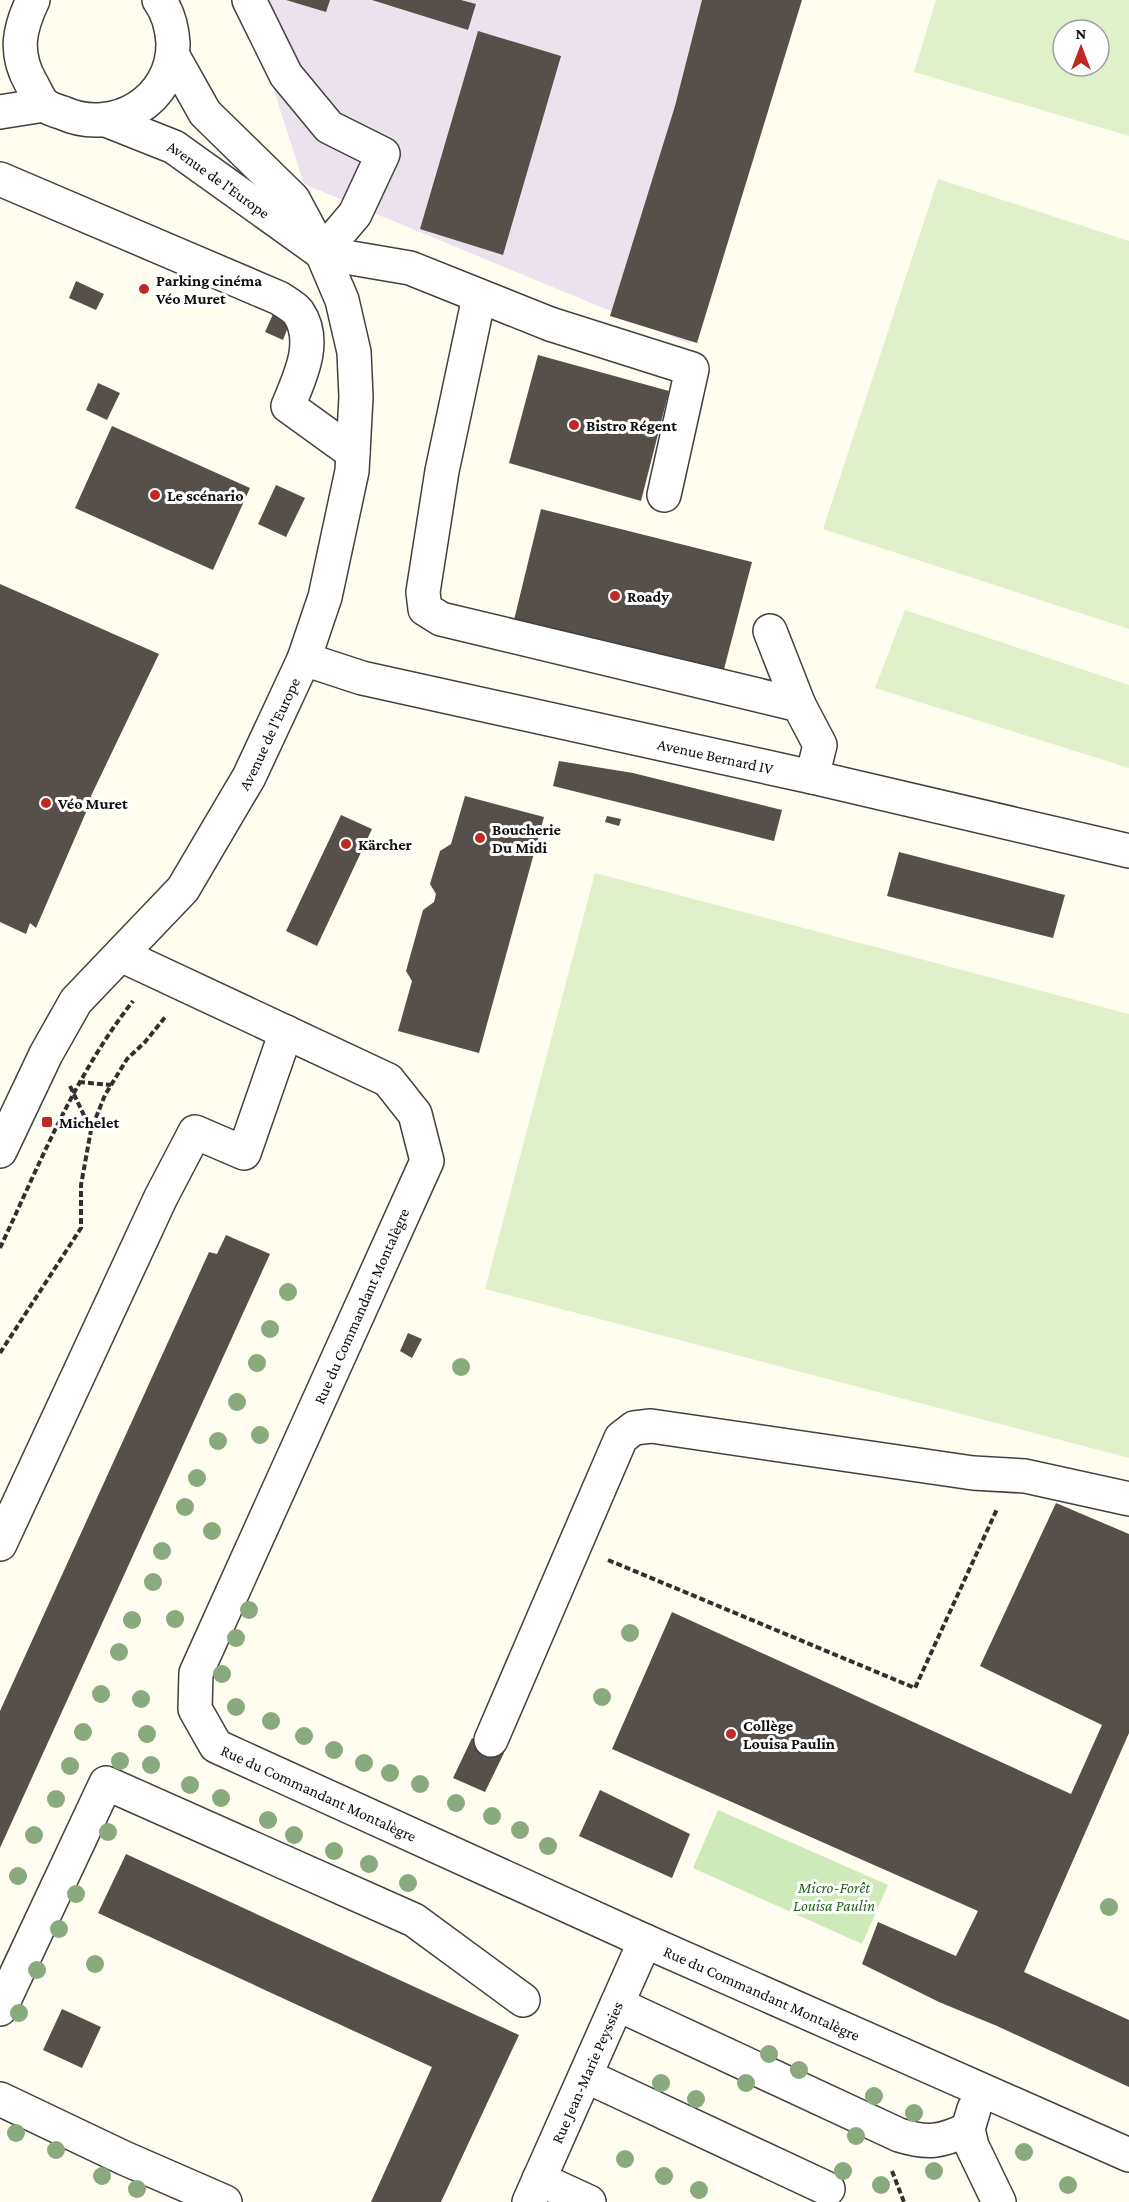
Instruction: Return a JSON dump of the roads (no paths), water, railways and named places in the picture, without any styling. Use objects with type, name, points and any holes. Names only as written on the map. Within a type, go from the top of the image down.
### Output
[{"type":"street","points":[[33,0],[10,52],[44,105]]},
{"type":"street","points":[[0,112],[44,105],[70,117],[106,120],[130,113],[150,99],[165,79],[173,56],[172,30],[164,7],[159,0]]},
{"type":"street","points":[[249,0],[286,75],[329,127],[383,154],[355,214],[322,253]]},
{"type":"street","name":"Avenue de l'Europe","points":[[0,1151],[46,1054],[76,1001],[183,889],[249,777],[304,659],[325,597],[352,471],[356,397],[354,352],[342,300],[322,253],[293,199],[205,113],[173,56]]},
{"type":"street","name":"Avenue de l'Europe","points":[[106,120],[174,147],[322,253]]},
{"type":"street","points":[[0,179],[279,298],[297,311],[307,333],[304,366],[288,405],[352,453]]},
{"type":"street","points":[[322,253],[410,268],[550,324],[692,369],[664,495]]},
{"type":"street","points":[[479,297],[442,471],[423,592],[425,609],[441,619],[799,705]]},
{"type":"street","points":[[770,631],[799,705],[820,745],[812,777]]},
{"type":"street","name":"Avenue Bernard IV","points":[[304,659],[362,678],[812,777],[1129,851]]},
{"type":"street","name":"Rue du Commandant Montalègre","points":[[121,955],[388,1080],[415,1114],[427,1161],[196,1673],[195,1709],[216,1746],[645,1941],[1129,2155]]},
{"type":"street","points":[[0,1544],[162,1197],[195,1132],[244,1153],[286,1032]]},
{"type":"street","points":[[491,1740],[621,1438],[634,1428],[651,1426],[973,1473],[1025,1476],[1129,1499]]},
{"type":"street","points":[[0,2009],[106,1784],[414,1920],[523,2000]]},
{"type":"street","name":"Rue Jean-Marie Peyssies","points":[[534,2190],[645,1941]]},
{"type":"street","points":[[617,2004],[899,2135],[921,2141],[948,2138],[968,2129]]},
{"type":"street","points":[[585,2076],[828,2189]]},
{"type":"street","points":[[980,2090],[968,2129],[972,2146],[999,2202]]},
{"type":"street","points":[[0,2099],[124,2158],[225,2202]]},
{"type":"street","points":[[534,2190],[589,2202]]},
{"type":"place","name":"Parking cinéma Véo Muret","points":[[144,289]]},
{"type":"place","name":"Bistro Régent","points":[[574,425]]},
{"type":"place","name":"Le scénario","points":[[155,495]]},
{"type":"place","name":"Roady","points":[[615,596]]},
{"type":"place","name":"Véo Muret","points":[[46,803]]},
{"type":"place","name":"Boucherie Du Midi","points":[[480,838]]},
{"type":"place","name":"Kärcher","points":[[346,844]]},
{"type":"place","name":"Michelet","points":[[47,1122]]},
{"type":"place","name":"Collège Louisa Paulin","points":[[731,1734]]},
{"type":"park label","name":"Micro-Forêt Louisa Paulin","points":[[834,1896]]}]
